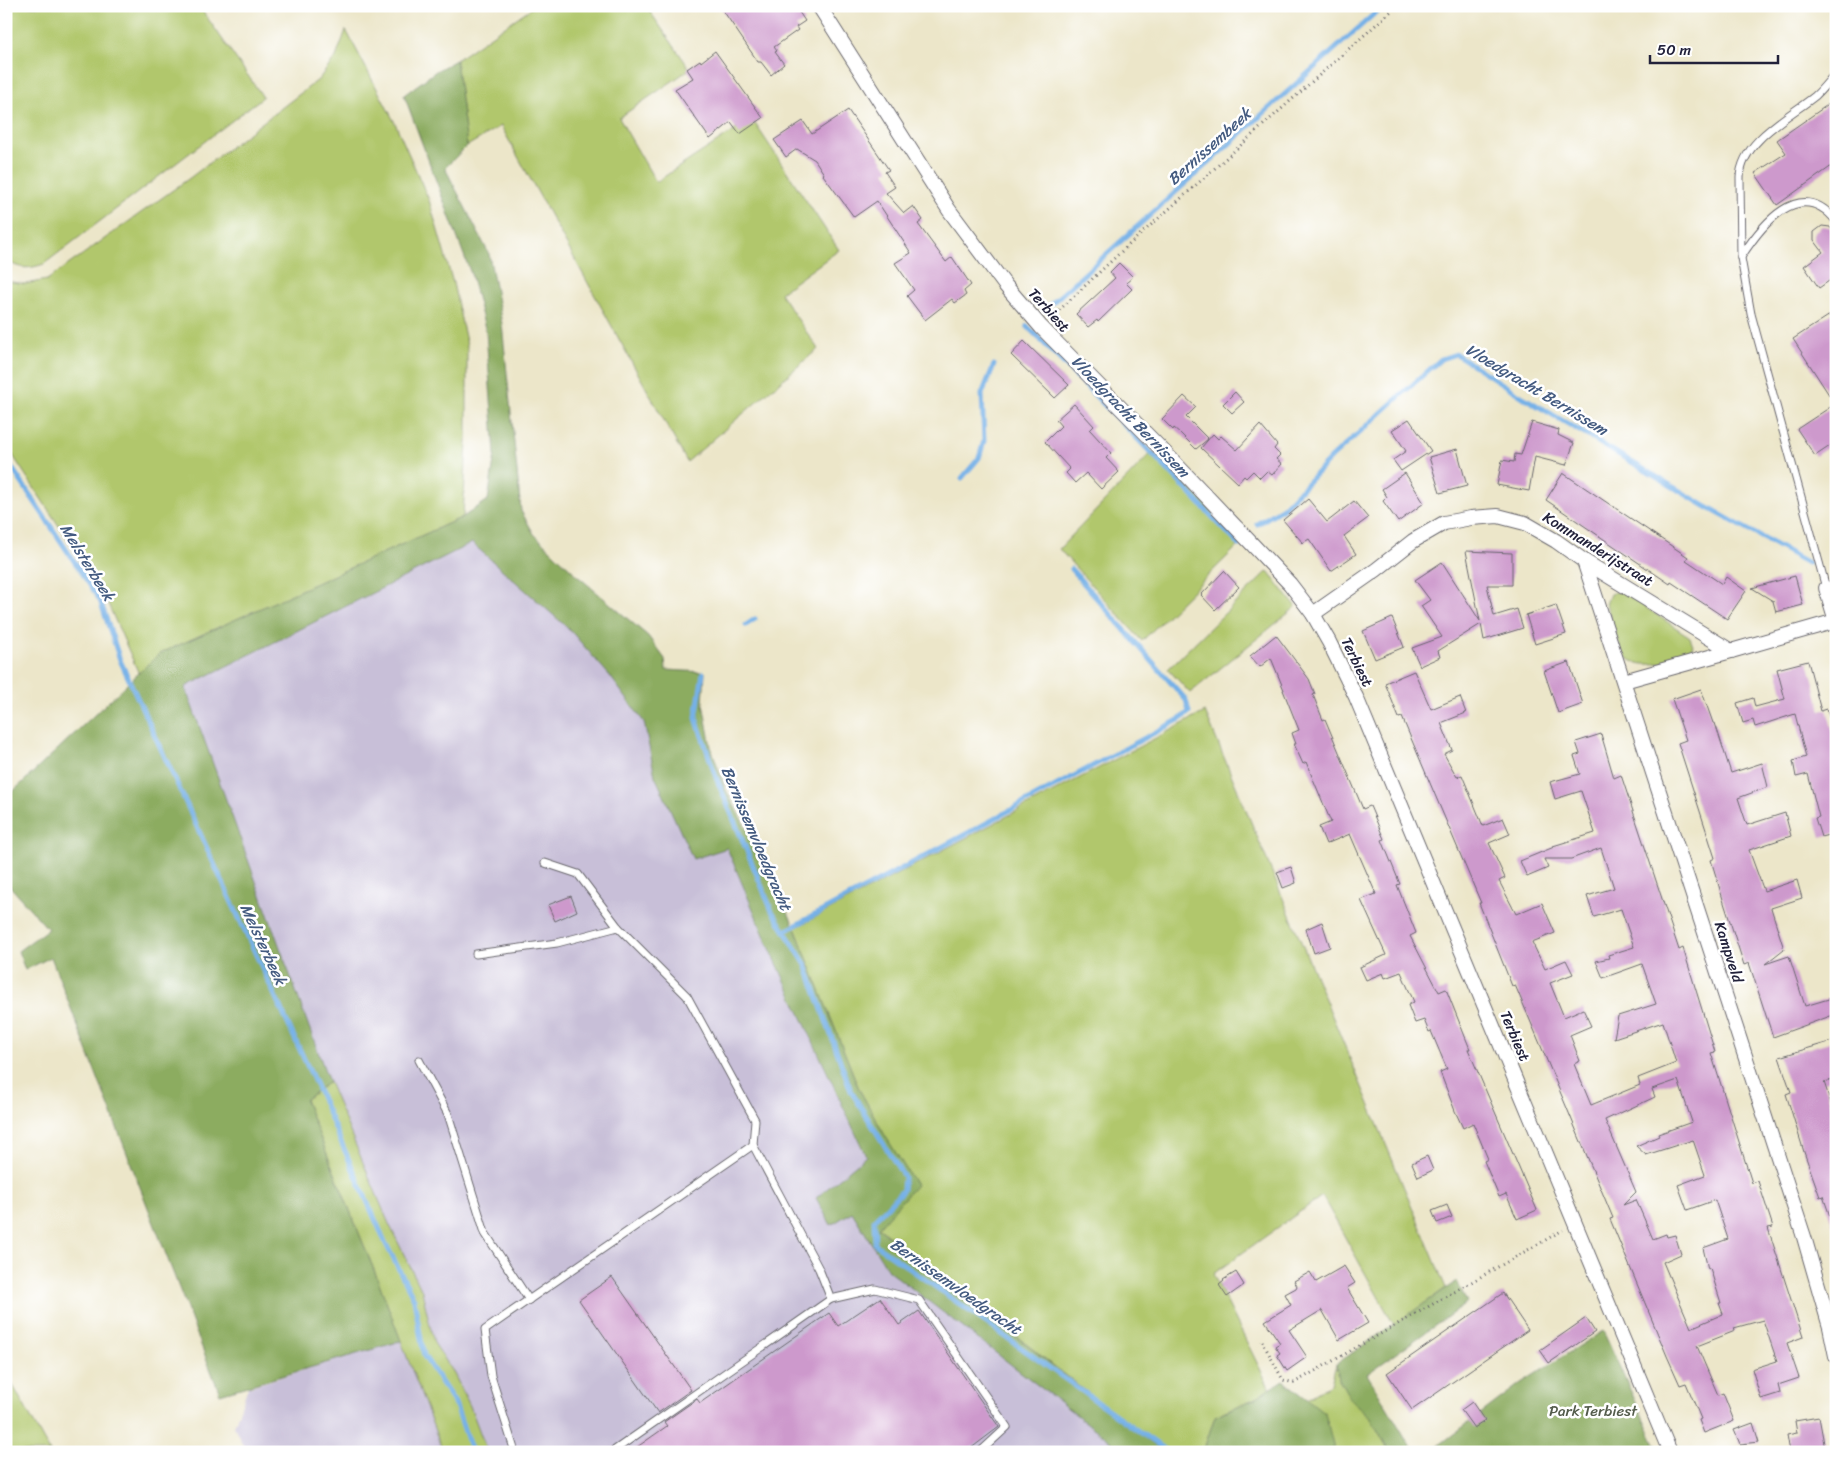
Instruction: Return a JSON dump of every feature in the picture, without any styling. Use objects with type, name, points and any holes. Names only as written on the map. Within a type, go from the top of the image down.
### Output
[{"type":"street","name":"Terbiest","points":[[819,6],[949,210],[1005,285],[1041,327],[1290,584],[1313,614],[1356,697],[1670,1452]]},
{"type":"street","name":"Kommanderijstraat","points":[[1313,614],[1376,570],[1413,541],[1444,523],[1498,516],[1525,523],[1731,651]]},
{"type":"street","name":"Kampveld","points":[[1584,561],[1833,1326],[1836,1356]]},
{"type":"street","points":[[1624,681],[1836,621],[1826,588]]},
{"type":"lane","points":[[1826,588],[1752,314],[1741,258],[1740,170],[1755,142],[1817,94],[1836,73]]},
{"type":"lane","points":[[1741,258],[1750,244],[1777,213],[1790,205],[1804,202],[1818,206],[1836,221]]},
{"type":"lane","points":[[545,863],[578,874],[618,927],[687,996],[755,1120],[753,1145],[819,1268],[831,1299]]},
{"type":"lane","points":[[476,954],[557,943],[618,927]]},
{"type":"lane","points":[[419,1060],[448,1114],[485,1233],[530,1300]]},
{"type":"lane","points":[[515,1452],[491,1376],[485,1330],[753,1145]]},
{"type":"lane","points":[[612,1452],[831,1299],[875,1289],[919,1300],[1007,1426],[980,1452]]},
{"type":"path","points":[[1041,327],[1123,250],[1397,6]]},
{"type":"path","points":[[1262,1341],[1283,1380],[1294,1383],[1575,1224]]},
{"type":"shaded area","points":[[472,543],[569,629],[610,676],[644,722],[655,776],[727,847],[767,942],[866,1157],[817,1198],[831,1225],[852,1211],[888,1270],[1114,1443],[1109,1452],[487,1452],[470,1406],[452,1370],[434,1343],[422,1291],[389,1224],[329,1082],[185,687]]},
{"type":"shaded area","points":[[401,1341],[443,1452],[246,1452],[234,1426],[248,1387]]},
{"type":"green space","points":[[6,6],[199,6],[263,97],[44,264],[29,268],[16,266],[6,260]]},
{"type":"green space","points":[[534,6],[646,6],[690,69],[619,118],[656,182],[752,119],[839,250],[780,293],[818,349],[687,462],[501,126],[467,146],[456,60]]},
{"type":"green space","points":[[346,30],[395,123],[429,200],[453,283],[467,346],[467,441],[463,517],[159,654],[139,674],[104,595],[6,445],[6,281],[25,284],[47,280],[191,177],[318,80],[336,57]]},
{"type":"green space","points":[[456,60],[467,146],[445,168],[489,254],[502,324],[521,511],[534,534],[580,578],[648,636],[665,659],[666,670],[705,672],[703,703],[711,747],[725,788],[774,881],[795,928],[859,1089],[916,1185],[878,1228],[1163,1452],[1109,1452],[1113,1443],[888,1270],[852,1212],[831,1225],[816,1198],[866,1156],[767,942],[727,848],[693,859],[655,776],[644,722],[610,676],[569,629],[472,543],[185,687],[329,1082],[305,1100],[401,1341],[220,1394],[51,957],[25,970],[18,951],[48,929],[6,882],[6,798],[159,654],[463,517],[488,500],[495,454],[486,332],[471,274],[404,95],[436,71]]},
{"type":"green space","points":[[1153,451],[1243,541],[1142,641],[1059,549]]},
{"type":"green space","points":[[1268,571],[1296,607],[1190,693],[1168,669]]},
{"type":"green space","points":[[1619,591],[1690,637],[1693,645],[1689,653],[1672,660],[1645,664],[1637,663],[1622,653],[1606,604],[1610,594]]},
{"type":"green space","points":[[1205,712],[1446,1288],[1394,1325],[1322,1196],[1213,1274],[1270,1389],[1254,1399],[1215,1416],[1203,1452],[1163,1452],[878,1227],[883,1132],[859,1089],[795,928]]},
{"type":"green space","points":[[329,1082],[389,1224],[422,1291],[434,1343],[452,1370],[470,1406],[487,1451],[443,1452],[376,1275],[305,1100]]},
{"type":"green space","points":[[1457,1281],[1467,1303],[1367,1374],[1414,1452],[1390,1452],[1370,1417],[1351,1400],[1339,1379],[1336,1364]]},
{"type":"green space","name":"Park Terbiest","points":[[1603,1331],[1659,1452],[1430,1452],[1521,1383]]},
{"type":"green space","points":[[1336,1364],[1339,1379],[1355,1403],[1370,1417],[1390,1452],[1222,1452],[1331,1384]]},
{"type":"green space","points":[[1283,1380],[1325,1413],[1335,1452],[1203,1452],[1215,1416],[1254,1399]]},
{"type":"green space","points":[[11,1382],[50,1452],[6,1452],[6,1385]]},
{"type":"building","points":[[720,6],[795,6],[805,21],[796,27],[798,30],[774,47],[777,51],[775,52],[784,64],[771,75],[761,62],[758,62]]},
{"type":"building","points":[[715,51],[763,118],[740,134],[731,122],[710,139],[675,89],[693,78],[687,69],[700,60],[701,62]]},
{"type":"building","points":[[1836,99],[1836,163],[1777,205],[1755,173],[1786,153],[1777,140]]},
{"type":"building","points":[[848,110],[889,170],[885,172],[895,187],[886,193],[904,213],[913,206],[923,220],[918,224],[946,262],[952,257],[971,285],[964,291],[966,295],[955,303],[952,299],[925,320],[907,296],[914,290],[895,263],[911,253],[877,201],[854,217],[823,175],[815,160],[797,149],[786,157],[774,140],[803,121],[812,134]]},
{"type":"building","points":[[1822,226],[1830,227],[1836,236],[1836,276],[1819,288],[1804,266],[1823,252],[1814,240],[1814,232]]},
{"type":"building","points":[[1119,263],[1133,277],[1126,283],[1132,289],[1098,322],[1097,320],[1088,327],[1076,314],[1115,278],[1110,272]]},
{"type":"building","points":[[1836,311],[1836,442],[1815,456],[1797,429],[1835,404],[1793,339]]},
{"type":"building","points":[[1024,341],[1069,385],[1055,398],[1011,355]]},
{"type":"building","points":[[1235,392],[1244,402],[1232,413],[1223,404]]},
{"type":"building","points":[[1184,396],[1196,407],[1186,417],[1208,439],[1196,449],[1162,419]]},
{"type":"building","points":[[1074,404],[1094,426],[1090,430],[1111,453],[1106,458],[1119,472],[1101,489],[1086,473],[1075,483],[1066,473],[1070,469],[1045,442],[1061,426],[1056,420]]},
{"type":"building","points":[[1409,419],[1431,451],[1401,471],[1393,460],[1406,451],[1392,430]]},
{"type":"building","points":[[1532,422],[1559,430],[1558,435],[1574,443],[1566,465],[1535,457],[1529,491],[1497,485],[1502,460],[1514,462],[1515,454],[1521,455]]},
{"type":"building","points":[[1260,425],[1277,445],[1274,449],[1280,455],[1276,459],[1282,464],[1272,475],[1267,471],[1260,478],[1253,471],[1246,478],[1244,476],[1238,483],[1201,448],[1213,434],[1218,439],[1221,436],[1237,450]]},
{"type":"building","points":[[1457,449],[1467,486],[1440,493],[1429,457]]},
{"type":"building","points":[[1405,473],[1424,503],[1398,522],[1383,501],[1387,497],[1382,489]]},
{"type":"building","points":[[1563,473],[1688,557],[1686,560],[1722,584],[1726,577],[1746,591],[1727,619],[1671,582],[1670,584],[1546,500]]},
{"type":"building","points":[[1308,499],[1327,522],[1354,501],[1368,518],[1344,536],[1356,554],[1331,571],[1309,539],[1303,543],[1283,520]]},
{"type":"building","points":[[1466,551],[1512,553],[1512,585],[1487,585],[1494,616],[1517,609],[1523,628],[1484,640],[1481,624],[1438,651],[1440,657],[1420,666],[1412,648],[1442,637],[1421,606],[1430,600],[1415,580],[1442,562],[1480,621]]},
{"type":"building","points":[[1224,571],[1239,587],[1215,610],[1201,595]]},
{"type":"building","points":[[1795,576],[1803,605],[1776,612],[1773,601],[1752,588]]},
{"type":"building","points":[[1556,605],[1566,634],[1535,644],[1526,615]]},
{"type":"building","points":[[1392,618],[1404,647],[1375,659],[1363,631]]},
{"type":"building","points":[[1276,635],[1309,679],[1323,720],[1325,719],[1363,809],[1370,806],[1384,839],[1382,840],[1400,884],[1397,885],[1416,933],[1410,936],[1439,992],[1446,989],[1470,1049],[1468,1049],[1537,1210],[1517,1219],[1506,1194],[1499,1197],[1484,1161],[1488,1159],[1473,1123],[1463,1128],[1455,1111],[1440,1072],[1447,1069],[1431,1031],[1429,1032],[1424,1020],[1415,1023],[1408,1005],[1414,1002],[1401,972],[1385,978],[1383,973],[1366,980],[1360,967],[1386,955],[1361,900],[1376,894],[1350,834],[1326,844],[1319,827],[1331,822],[1306,762],[1303,764],[1294,744],[1296,744],[1292,733],[1299,730],[1284,690],[1271,658],[1260,667],[1250,656]]},
{"type":"building","points":[[1808,661],[1821,711],[1827,709],[1836,743],[1836,833],[1821,837],[1815,818],[1819,817],[1808,774],[1796,777],[1793,761],[1806,757],[1795,714],[1755,727],[1753,720],[1743,723],[1737,703],[1753,698],[1755,707],[1785,699],[1777,669]]},
{"type":"building","points":[[1569,662],[1583,704],[1558,713],[1544,671]]},
{"type":"building","points":[[1414,671],[1431,709],[1460,697],[1466,713],[1441,723],[1452,750],[1444,754],[1457,777],[1462,775],[1483,826],[1503,818],[1510,834],[1489,843],[1505,878],[1499,881],[1516,914],[1542,903],[1555,933],[1532,942],[1545,969],[1566,960],[1573,974],[1550,983],[1564,1017],[1583,1009],[1591,1026],[1570,1035],[1580,1061],[1574,1064],[1591,1105],[1640,1085],[1638,1078],[1676,1063],[1663,1022],[1614,1038],[1618,1016],[1656,1004],[1642,964],[1603,978],[1596,961],[1609,958],[1608,955],[1634,947],[1621,909],[1594,917],[1587,896],[1614,888],[1601,848],[1571,859],[1544,859],[1548,868],[1527,877],[1520,861],[1553,846],[1595,833],[1581,791],[1555,799],[1550,782],[1580,774],[1574,756],[1580,754],[1576,742],[1601,734],[1614,778],[1621,775],[1679,950],[1683,948],[1715,1052],[1711,1053],[1752,1183],[1758,1181],[1773,1227],[1768,1228],[1803,1337],[1787,1343],[1799,1378],[1778,1385],[1780,1393],[1761,1399],[1752,1369],[1777,1361],[1763,1320],[1734,1328],[1735,1331],[1697,1346],[1718,1395],[1723,1393],[1734,1421],[1704,1433],[1699,1420],[1701,1419],[1686,1383],[1680,1385],[1610,1219],[1613,1218],[1535,1032],[1515,985],[1512,986],[1479,903],[1481,903],[1402,717],[1399,718],[1385,683]],"holes":[[[1678,1080],[1692,1122],[1658,1134],[1659,1136],[1636,1146],[1646,1155],[1693,1140],[1705,1175],[1678,1185],[1687,1210],[1715,1200],[1728,1239],[1703,1248],[1723,1314],[1691,1328],[1663,1262],[1681,1254],[1675,1235],[1667,1237],[1666,1234],[1653,1239],[1636,1200],[1623,1205],[1636,1192],[1605,1120],[1655,1097],[1652,1089]]]},
{"type":"building","points":[[1701,689],[1713,723],[1715,723],[1731,773],[1762,763],[1768,787],[1738,798],[1747,825],[1785,813],[1791,836],[1749,850],[1764,891],[1797,880],[1802,898],[1771,908],[1784,949],[1765,964],[1789,956],[1805,1006],[1832,998],[1836,1009],[1836,1014],[1773,1037],[1749,963],[1744,965],[1711,860],[1715,858],[1678,743],[1686,740],[1672,699]]},
{"type":"building","points":[[1291,867],[1296,883],[1283,888],[1277,872]]},
{"type":"building","points":[[571,896],[577,911],[555,921],[548,905]]},
{"type":"building","points":[[1322,922],[1330,947],[1314,953],[1306,929]]},
{"type":"building","points":[[1836,1040],[1836,1079],[1824,1082],[1836,1119],[1836,1225],[1833,1225],[1823,1196],[1820,1197],[1804,1152],[1786,1094],[1791,1092],[1779,1057]]},
{"type":"building","points":[[1427,1156],[1433,1170],[1418,1177],[1412,1163]]},
{"type":"building","points":[[1447,1205],[1452,1217],[1437,1223],[1432,1211]]},
{"type":"building","points":[[1344,1266],[1355,1283],[1347,1288],[1368,1323],[1339,1340],[1322,1310],[1289,1330],[1307,1357],[1287,1371],[1277,1355],[1280,1353],[1275,1346],[1280,1343],[1265,1321],[1291,1305],[1285,1294],[1296,1288],[1297,1286],[1294,1281],[1310,1272],[1316,1282]]},
{"type":"building","points":[[1236,1272],[1244,1285],[1227,1297],[1219,1285],[1223,1280]]},
{"type":"building","points":[[612,1277],[691,1390],[658,1413],[579,1300]]},
{"type":"building","points":[[1503,1293],[1528,1330],[1412,1410],[1387,1373]]},
{"type":"building","points":[[880,1298],[899,1325],[919,1311],[999,1427],[966,1452],[630,1452],[667,1426],[664,1422],[697,1399],[700,1403],[829,1313],[838,1326]]},
{"type":"building","points":[[1586,1318],[1595,1332],[1549,1363],[1540,1350]]},
{"type":"building","points":[[1472,1402],[1485,1421],[1474,1428],[1461,1410]]},
{"type":"building","points":[[1819,1417],[1825,1449],[1790,1452],[1787,1435],[1797,1433],[1795,1421]]},
{"type":"building","points":[[1753,1423],[1759,1442],[1740,1444],[1734,1430]]},
{"type":"waterway","name":"Bernissembeek","points":[[1052,303],[1383,6]]},
{"type":"waterway","name":"Vloedgracht Bernissem","points":[[1027,326],[1239,545]]},
{"type":"waterway","name":"Vloedgracht Bernissem","points":[[1257,524],[1283,508],[1332,457],[1441,359],[1456,354],[1523,397],[1705,506],[1808,563]]},
{"type":"waterway","name":"Bernissemvloedgracht","points":[[962,478],[979,458],[984,441],[982,394],[994,365]]},
{"type":"waterway","name":"Melsterbeek","points":[[6,459],[100,600],[120,660],[312,1076],[386,1244],[414,1299],[424,1356],[455,1403],[472,1452]]},
{"type":"waterway","points":[[785,931],[1182,718],[1189,712],[1186,700],[1071,569]]},
{"type":"waterway","name":"Bernissemvloedgracht","points":[[746,625],[755,619]]},
{"type":"waterway","name":"Bernissemvloedgracht","points":[[703,673],[696,718],[716,777],[772,911],[806,965],[851,1091],[904,1177],[903,1190],[874,1220],[875,1244],[1168,1452]]}]
